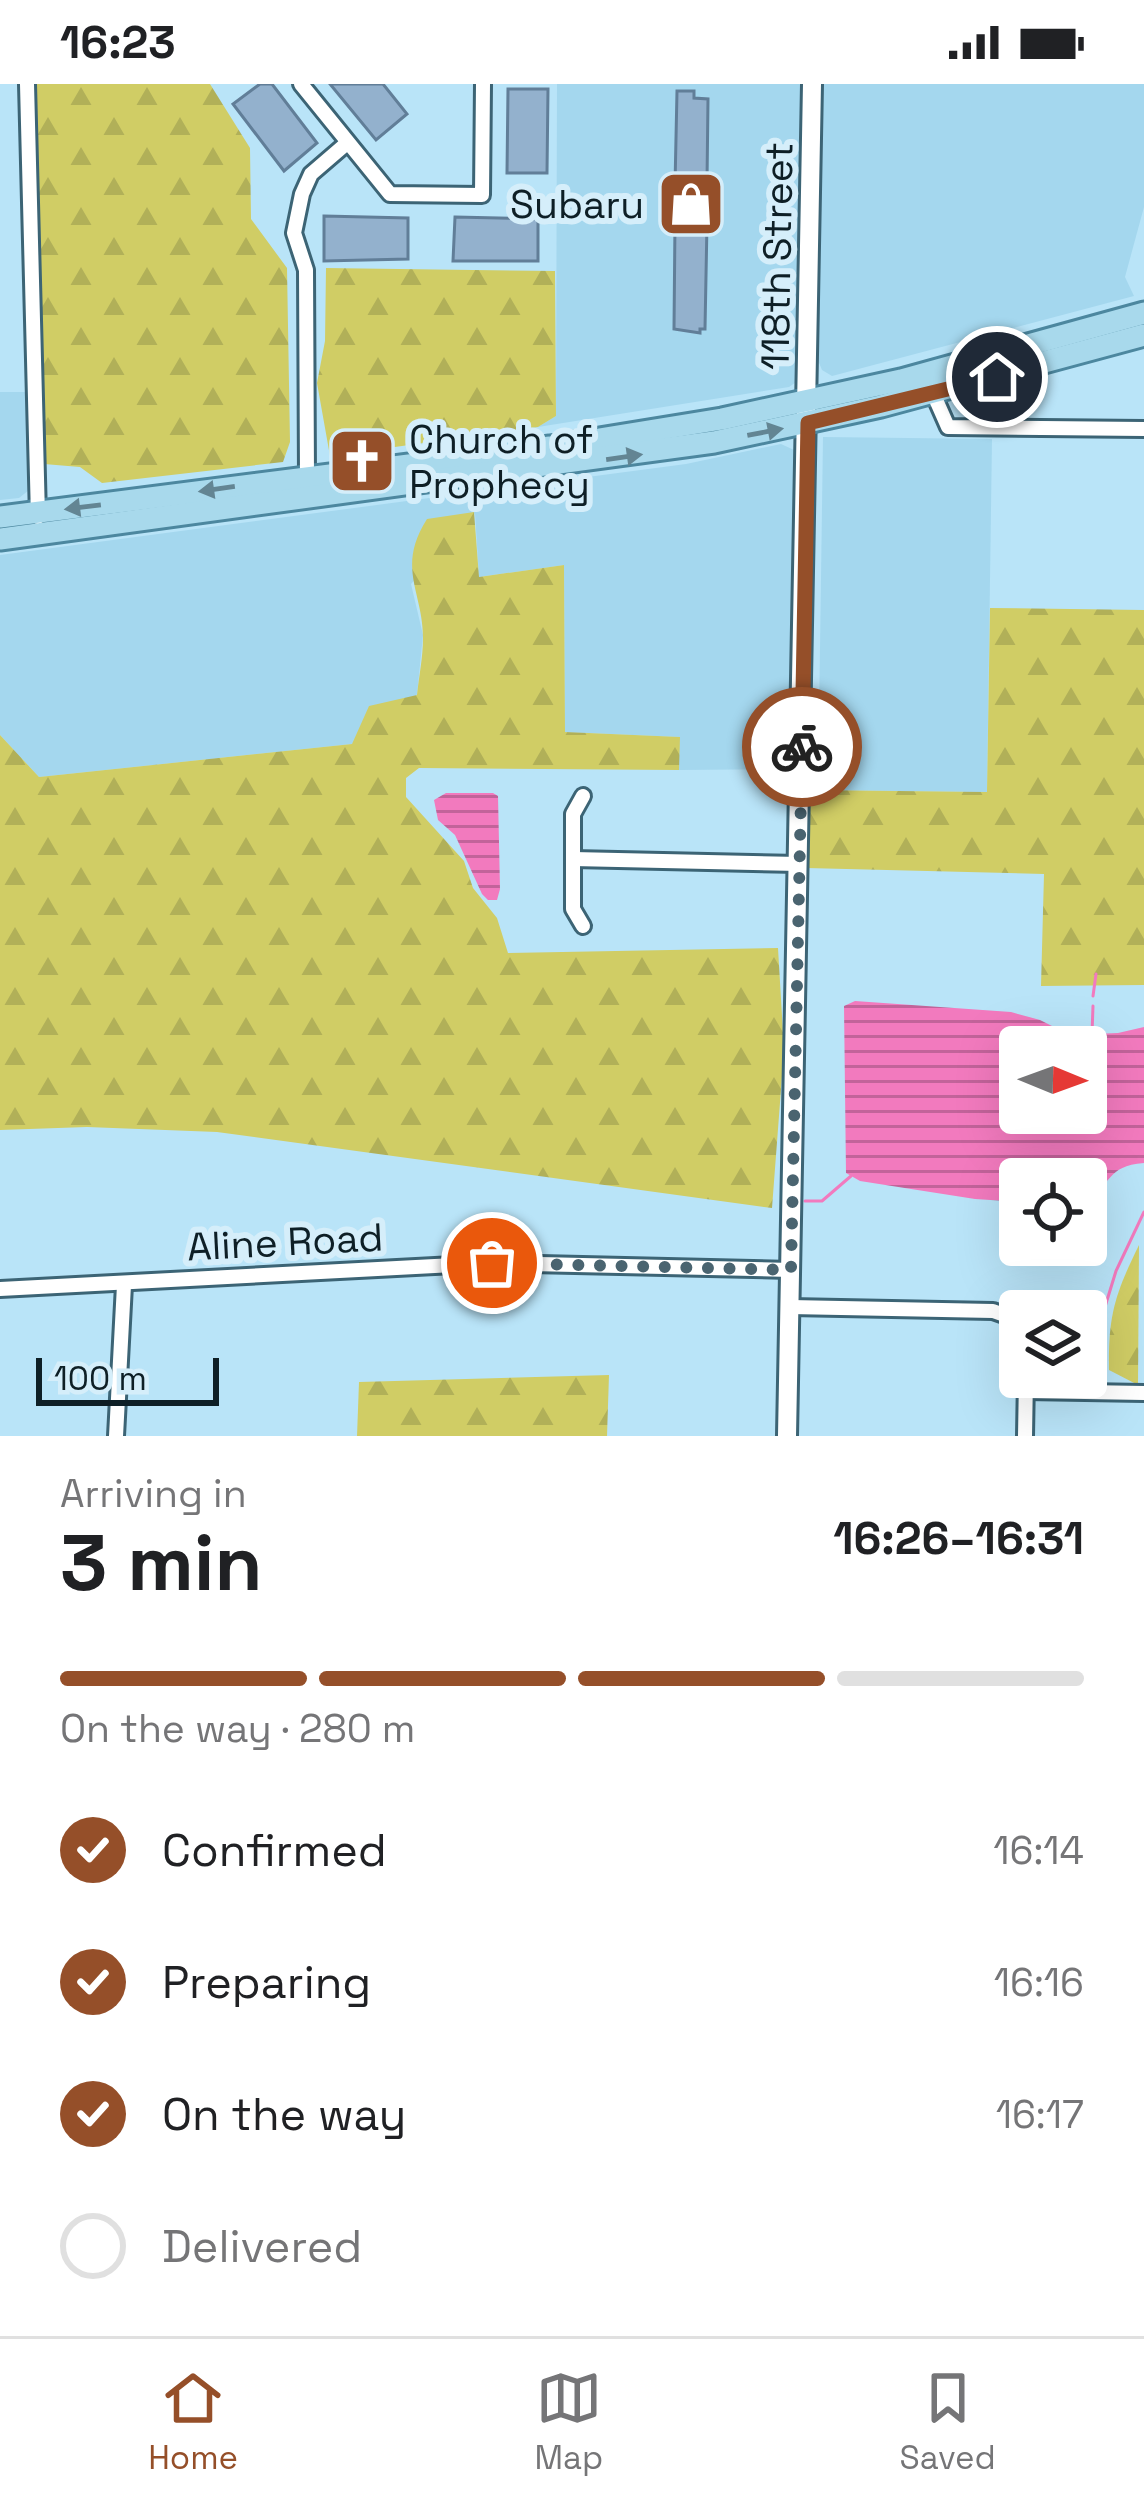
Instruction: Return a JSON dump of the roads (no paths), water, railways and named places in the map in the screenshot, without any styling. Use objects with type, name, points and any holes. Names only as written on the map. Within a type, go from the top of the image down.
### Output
[{"type":"main road","points":[[0,517],[37,523],[248,507],[933,393],[1144,313]]},
{"type":"main road","points":[[808,413],[1144,335]]},
{"type":"main road","points":[[0,539],[37,523],[307,477],[552,457]]},
{"type":"main road","points":[[300,500],[316,486],[357,471]]},
{"type":"main road","points":[[248,507],[288,492],[307,477]]},
{"type":"street","points":[[27,84],[37,523]]},
{"type":"street","points":[[301,84],[390,194],[482,195],[483,84]]},
{"type":"street","name":"118th Street","points":[[787,1436],[812,84]]},
{"type":"street","points":[[307,477],[306,270],[294,232],[311,174],[347,143]]},
{"type":"street","points":[[933,393],[948,427],[1144,429]]},
{"type":"street","points":[[583,796],[574,814],[573,909],[584,926]]},
{"type":"street","points":[[573,859],[800,864]]},
{"type":"street","name":"Aline Road","points":[[0,1289],[492,1263],[791,1270]]},
{"type":"street","points":[[116,1436],[124,1285]]},
{"type":"street","points":[[790,1307],[999,1313]]},
{"type":"street","points":[[1107,1390],[1144,1393]]},
{"type":"street","points":[[1025,1436],[1026,1398]]},
{"type":"waterway","points":[[1093,996],[1096,974]]},
{"type":"waterway","points":[[1092,1026],[1093,1006]]},
{"type":"waterway","points":[[805,1201],[822,1201],[851,1176]]},
{"type":"waterway","points":[[1107,1300],[1144,1212]]},
{"type":"place","name":"Subaru","points":[[691,204]]},
{"type":"place","name":"Church of Prophecy","points":[[362,461]]}]
